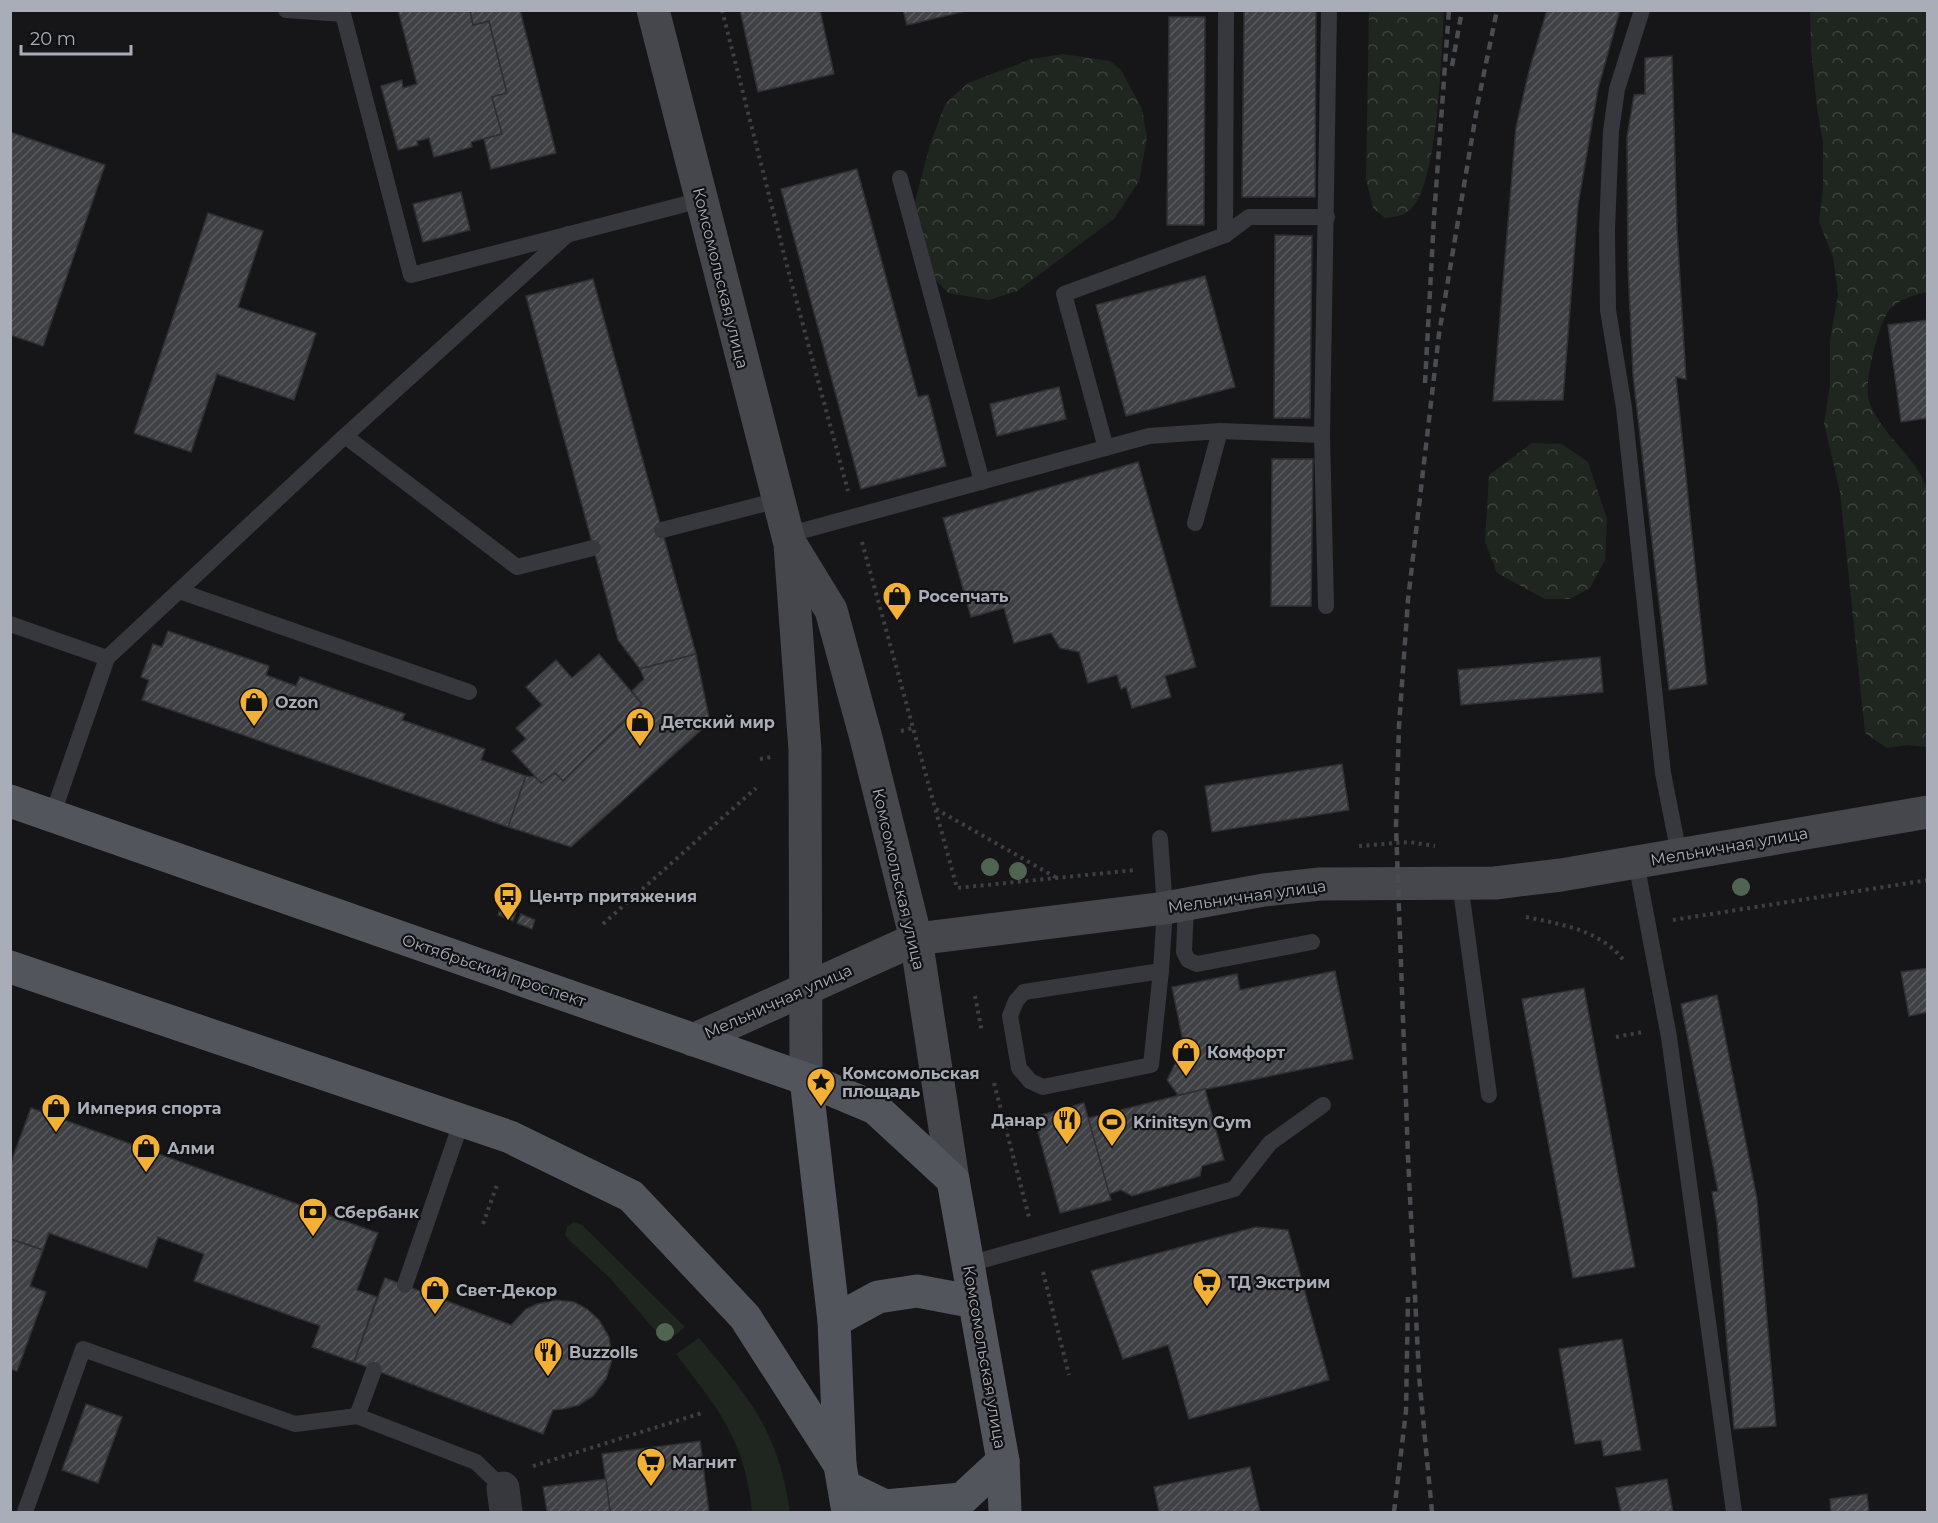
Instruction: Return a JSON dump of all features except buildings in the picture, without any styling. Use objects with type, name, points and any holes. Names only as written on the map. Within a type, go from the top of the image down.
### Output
[{"type":"main road","name":"Комсомольская улица","points":[[653,10],[789,540],[806,750],[806,1079],[834,1321],[844,1488]]},
{"type":"main road","name":"Комсомольская улица","points":[[789,540],[831,610],[866,738],[916,939],[953,1180],[1003,1461],[1005,1512]]},
{"type":"main road","name":"Октябрьский проспект","points":[[10,801],[806,1079],[875,1108],[953,1180]]},
{"type":"main road","name":"Мельничная улица","points":[[693,1040],[916,939],[1176,906],[1264,890],[1320,884],[1496,883],[1520,880],[1928,812]]},
{"type":"main road","points":[[10,967],[510,1137],[631,1196],[745,1317],[844,1488],[885,1506],[962,1499],[1003,1461]]},
{"type":"main road","points":[[834,1321],[878,1297],[917,1291],[975,1302]]},
{"type":"lane","points":[[286,10],[343,14],[411,274],[701,200]]},
{"type":"lane","points":[[1225,235],[1226,10]]},
{"type":"lane","points":[[1326,606],[1322,435],[1329,10]]},
{"type":"lane","points":[[1642,10],[1617,89],[1611,131],[1607,218],[1608,310],[1624,408],[1664,773],[1679,854]]},
{"type":"lane","points":[[900,178],[982,482]]},
{"type":"lane","points":[[1106,448],[1064,294],[1225,235],[1249,217],[1327,218]]},
{"type":"lane","points":[[52,816],[107,658],[345,436],[568,234]]},
{"type":"lane","points":[[789,540],[855,516],[1149,436],[1220,431],[1322,435]]},
{"type":"lane","points":[[1195,523],[1220,431]]},
{"type":"lane","points":[[345,436],[517,567],[593,548]]},
{"type":"lane","points":[[662,530],[778,501]]},
{"type":"lane","points":[[179,591],[469,692]]},
{"type":"lane","points":[[10,624],[107,658]]},
{"type":"lane","points":[[1160,838],[1184,952],[1188,960],[1197,964],[1312,942]]},
{"type":"lane","points":[[1636,862],[1669,1037],[1734,1512]]},
{"type":"lane","points":[[1460,883],[1489,1095]]},
{"type":"lane","points":[[1161,971],[1024,992],[1016,1001],[1010,1016],[1019,1068],[1030,1081],[1043,1087],[1151,1065],[1161,971],[1176,906]]},
{"type":"lane","points":[[969,1264],[1234,1189],[1270,1143],[1323,1105]]},
{"type":"lane","points":[[405,1286],[462,1120]]},
{"type":"lane","points":[[25,1512],[83,1349],[295,1424],[357,1416],[476,1462],[505,1500]]},
{"type":"lane","points":[[357,1416],[374,1370]]},
{"type":"path","points":[[722,10],[787,267],[957,888]]},
{"type":"path","points":[[901,731],[913,728]]},
{"type":"path","points":[[603,924],[756,788]]},
{"type":"path","points":[[936,809],[1057,878]]},
{"type":"path","points":[[1666,921],[1928,880]]},
{"type":"path","points":[[1526,916],[1592,934],[1618,953],[1631,969]]},
{"type":"path","points":[[975,996],[985,1042]]},
{"type":"path","points":[[1616,1037],[1648,1031]]},
{"type":"path","points":[[992,1076],[1069,1376]]},
{"type":"path","points":[[483,1224],[498,1182]]},
{"type":"path","points":[[533,1466],[702,1413]]},
{"type":"green space","points":[[1369,11],[1444,11],[1440,85],[1428,172],[1420,194],[1411,209],[1399,216],[1385,218],[1373,208],[1366,179]]},
{"type":"green space","points":[[1810,11],[1927,11],[1927,292],[1907,298],[1890,309],[1881,326],[1873,353],[1868,393],[1869,401],[1878,420],[1913,463],[1927,488],[1927,747],[1908,745],[1887,748],[1865,733],[1840,492],[1824,423],[1830,385],[1830,340],[1838,295],[1833,257],[1819,222],[1823,188],[1823,143],[1811,50]]},
{"type":"green space","points":[[1063,54],[1110,61],[1121,70],[1142,109],[1147,137],[1139,181],[1114,219],[1017,291],[989,300],[948,293],[926,270],[914,205],[930,145],[945,104],[968,83],[1032,59]]},
{"type":"green space","points":[[1532,443],[1562,444],[1588,462],[1607,519],[1605,560],[1590,588],[1570,599],[1545,599],[1497,573],[1485,542],[1489,475]]},
{"type":"green space","points":[[574,1222],[582,1225],[685,1327],[666,1343],[610,1278],[565,1235],[567,1227]]},
{"type":"green space","points":[[699,1338],[733,1379],[759,1417],[778,1459],[790,1512],[752,1512],[743,1465],[736,1445],[717,1410],[676,1354]]},
{"type":"railway","points":[[1425,383],[1449,10]]},
{"type":"railway","points":[[1452,66],[1462,10]]},
{"type":"railway","points":[[1432,1512],[1419,1376],[1408,1157],[1396,826],[1399,726],[1408,600],[1439,334],[1478,102],[1497,10]]},
{"type":"railway","points":[[1394,1512],[1406,1411],[1408,1297]]},
{"type":"place","name":"Росепчать","points":[[897,622]]},
{"type":"place","name":"Ozon","points":[[254,728]]},
{"type":"place","name":"Детский мир","points":[[640,748]]},
{"type":"place","name":"Центр притяжения","points":[[508,922]]},
{"type":"place","name":"Комфорт","points":[[1186,1078]]},
{"type":"place","name":"Комсомольская площадь","points":[[821,1108]]},
{"type":"place","name":"Империя спорта","points":[[56,1134]]},
{"type":"place","name":"Данар","points":[[1067,1146]]},
{"type":"place","name":"Krinitsyn Gym","points":[[1112,1148]]},
{"type":"place","name":"Алми","points":[[146,1174]]},
{"type":"place","name":"Сбербанк","points":[[313,1238]]},
{"type":"place","name":"ТД Экстрим","points":[[1207,1308]]},
{"type":"place","name":"Свет-Декор","points":[[435,1316]]},
{"type":"place","name":"Buzzolls","points":[[548,1378]]},
{"type":"place","name":"Магнит","points":[[651,1488]]}]
